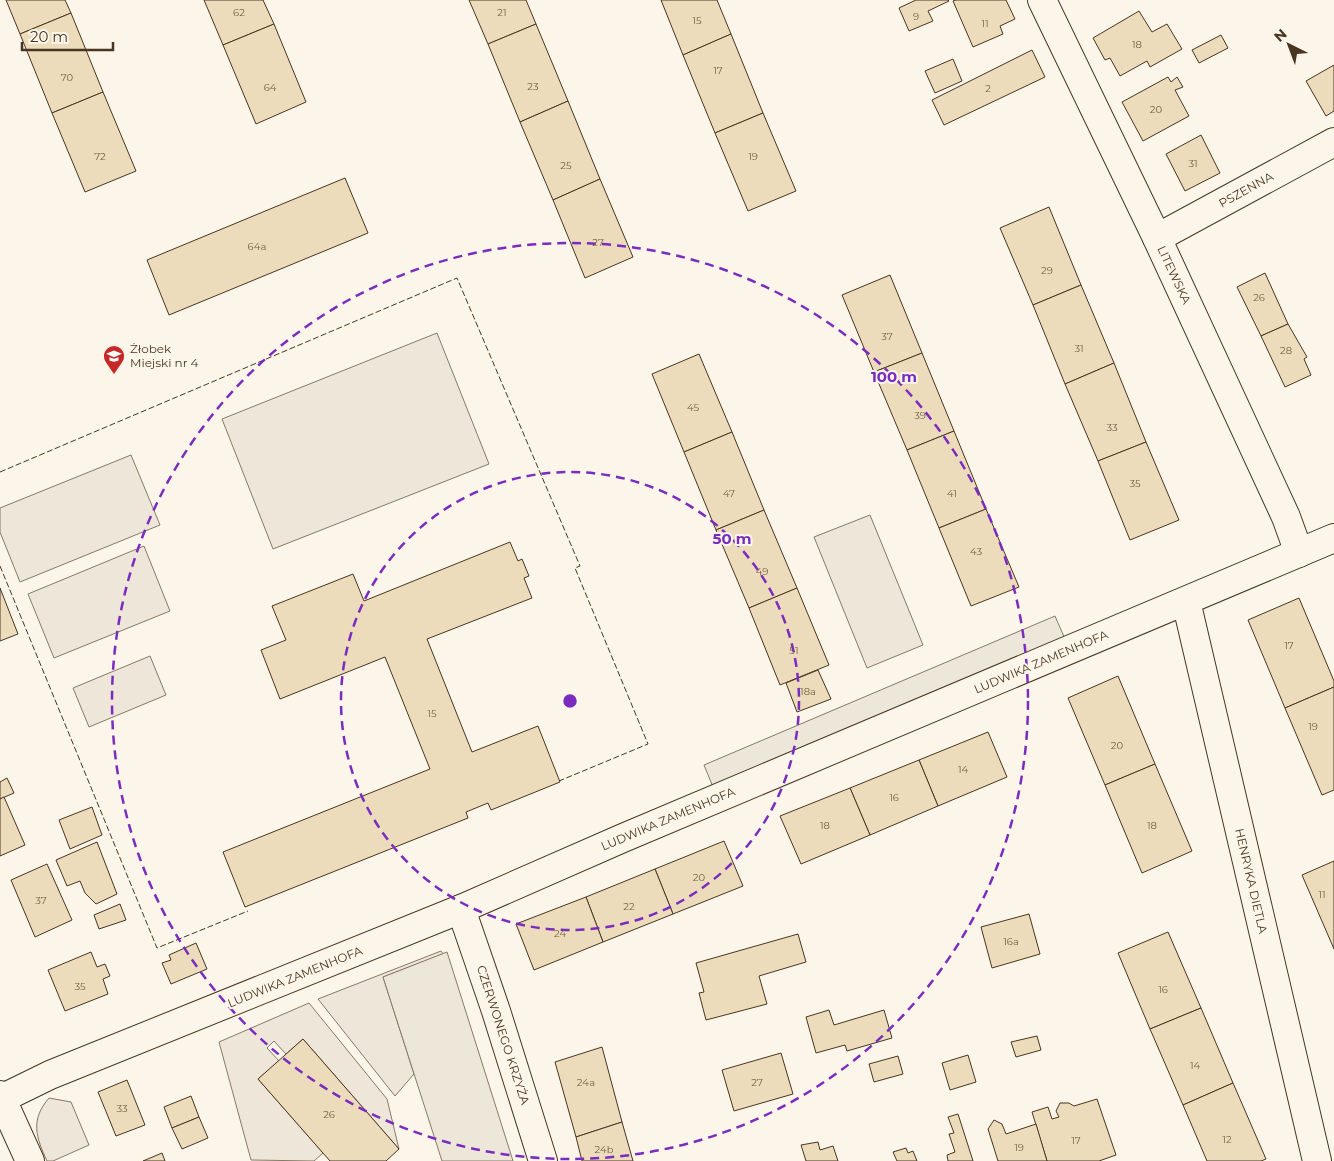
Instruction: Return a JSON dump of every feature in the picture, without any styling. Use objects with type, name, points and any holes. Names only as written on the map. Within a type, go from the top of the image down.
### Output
[{"type":"street","name":"LITEWSKA","points":[[1042,0],[1157,238],[1286,517],[1299,553]]},
{"type":"street","name":"PSZENNA","points":[[1157,238],[1334,142]]},
{"type":"street","name":"LUDWIKA ZAMENHOFA","points":[[1,1097],[50,1075],[461,910],[632,834],[1334,538]]},
{"type":"street","name":"HENRYKA DIETLA","points":[[1186,601],[1317,1161]]},
{"type":"street","name":"CZERWONEGO KRZYŻA","points":[[461,910],[496,1011],[543,1161]]},
{"type":"street","points":[[1,1097],[30,1161]]},
{"type":"shaded area","points":[[437,333],[489,464],[273,549],[222,419]]},
{"type":"shaded area","points":[[131,455],[160,525],[20,582],[0,532],[0,508]]},
{"type":"shaded area","points":[[870,515],[923,645],[867,668],[814,537]]},
{"type":"shaded area","points":[[144,546],[170,611],[54,658],[28,594]]},
{"type":"shaded area","points":[[1055,616],[1065,639],[713,787],[704,765]]},
{"type":"shaded area","points":[[150,656],[166,695],[89,727],[73,688]]},
{"type":"shaded area","points":[[441,951],[443,954],[383,977],[414,1074],[395,1096],[318,999]]},
{"type":"shaded area","points":[[447,952],[513,1161],[442,1161],[383,977]]},
{"type":"shaded area","points":[[309,1003],[387,1099],[399,1149],[303,1039],[286,1054],[274,1041],[267,1048],[279,1061],[258,1079],[323,1153],[314,1161],[251,1160],[219,1042]]},
{"type":"shaded area","points":[[49,1098],[71,1102],[89,1145],[53,1161],[47,1161],[40,1144],[37,1129],[39,1114]]},
{"type":"building","points":[[6,0],[65,0],[71,13],[20,34]]},
{"type":"building","points":[[204,0],[263,0],[274,24],[223,45]]},
{"type":"building","points":[[469,0],[526,0],[536,24],[488,44]]},
{"type":"building","points":[[661,0],[717,0],[731,34],[683,55]]},
{"type":"building","points":[[916,0],[949,1],[928,11],[933,21],[909,31],[899,8]]},
{"type":"building","points":[[1006,0],[1015,19],[1000,26],[1003,34],[973,47],[953,1]]},
{"type":"building","points":[[1139,11],[1152,32],[1167,24],[1182,49],[1150,67],[1147,61],[1120,76],[1110,58],[1105,60],[1093,38]]},
{"type":"building","points":[[71,13],[103,92],[52,113],[20,34]]},
{"type":"building","points":[[274,24],[306,102],[256,124],[223,45]]},
{"type":"building","points":[[536,24],[568,101],[520,122],[488,44]]},
{"type":"building","points":[[731,34],[763,113],[715,133],[683,55]]},
{"type":"building","points":[[1221,35],[1228,48],[1199,63],[1192,50]]},
{"type":"building","points":[[1032,50],[1045,77],[944,125],[932,100]]},
{"type":"building","points":[[953,59],[962,81],[935,93],[925,71]]},
{"type":"building","points":[[1334,65],[1334,111],[1326,116],[1306,81]]},
{"type":"building","points":[[1168,77],[1171,82],[1177,77],[1183,87],[1175,90],[1189,116],[1143,141],[1122,102]]},
{"type":"building","points":[[103,92],[136,171],[85,192],[52,113]]},
{"type":"building","points":[[568,101],[600,179],[553,200],[520,122]]},
{"type":"building","points":[[763,113],[796,191],[748,211],[715,133]]},
{"type":"building","points":[[1201,135],[1220,173],[1185,191],[1166,154]]},
{"type":"building","points":[[345,178],[368,233],[169,315],[147,260]]},
{"type":"building","points":[[600,179],[633,257],[585,278],[553,200]]},
{"type":"building","points":[[1049,207],[1081,285],[1033,305],[1000,228]]},
{"type":"building","points":[[1265,273],[1288,324],[1261,336],[1237,287]]},
{"type":"building","points":[[890,275],[922,353],[874,372],[842,295]]},
{"type":"building","points":[[1081,285],[1114,363],[1065,384],[1033,305]]},
{"type":"building","points":[[1288,324],[1307,357],[1304,359],[1311,375],[1285,387],[1261,336]]},
{"type":"building","points":[[922,353],[954,431],[907,450],[874,372]]},
{"type":"building","points":[[699,354],[732,432],[684,452],[652,374]]},
{"type":"building","points":[[1114,363],[1146,442],[1098,461],[1065,384]]},
{"type":"building","points":[[954,431],[986,509],[939,528],[907,450]]},
{"type":"building","points":[[732,432],[764,510],[716,530],[684,452]]},
{"type":"building","points":[[1146,442],[1179,520],[1130,540],[1098,461]]},
{"type":"building","points":[[986,509],[1019,587],[971,606],[939,528]]},
{"type":"building","points":[[764,510],[797,588],[749,608],[716,530]]},
{"type":"building","points":[[510,542],[518,561],[522,559],[529,576],[524,578],[532,598],[427,639],[472,752],[538,726],[560,782],[491,810],[488,803],[466,812],[468,818],[245,907],[223,852],[430,769],[385,657],[280,699],[261,650],[286,640],[272,606],[353,574],[364,601]]},
{"type":"building","points":[[0,588],[18,634],[0,641]]},
{"type":"building","points":[[797,588],[829,665],[780,685],[749,608]]},
{"type":"building","points":[[1299,598],[1334,681],[1334,687],[1285,708],[1248,620]]},
{"type":"building","points":[[818,670],[831,699],[797,712],[786,683]]},
{"type":"building","points":[[1118,676],[1155,764],[1105,785],[1068,698]]},
{"type":"building","points":[[1334,687],[1334,790],[1322,795],[1285,708]]},
{"type":"building","points":[[988,732],[1007,777],[938,806],[919,760]]},
{"type":"building","points":[[919,760],[938,806],[870,835],[850,788]]},
{"type":"building","points":[[1155,764],[1192,851],[1142,873],[1105,785]]},
{"type":"building","points":[[7,778],[14,793],[0,799],[0,782]]},
{"type":"building","points":[[850,788],[870,835],[801,864],[780,816]]},
{"type":"building","points":[[4,797],[25,845],[0,856],[0,799]]},
{"type":"building","points":[[92,807],[102,835],[70,849],[59,820]]},
{"type":"building","points":[[724,841],[743,886],[673,914],[655,869]]},
{"type":"building","points":[[97,842],[117,894],[96,904],[85,893],[80,881],[67,886],[56,860]]},
{"type":"building","points":[[1334,861],[1334,949],[1302,875]]},
{"type":"building","points":[[47,864],[72,920],[35,937],[11,880]]},
{"type":"building","points":[[655,869],[673,914],[603,942],[586,897]]},
{"type":"building","points":[[586,897],[603,942],[534,970],[516,924]]},
{"type":"building","points":[[120,904],[126,920],[99,929],[94,915]]},
{"type":"building","points":[[1029,914],[1040,954],[992,968],[981,927]]},
{"type":"building","points":[[1168,932],[1201,1008],[1150,1029],[1118,953]]},
{"type":"building","points":[[798,934],[806,962],[759,976],[767,1004],[706,1020],[699,993],[704,992],[696,963]]},
{"type":"building","points":[[196,943],[207,969],[171,984],[162,963],[171,960],[169,955]]},
{"type":"building","points":[[91,952],[97,967],[105,964],[110,976],[103,979],[108,994],[65,1011],[48,970]]},
{"type":"building","points":[[1201,1008],[1233,1083],[1183,1105],[1150,1029]]},
{"type":"building","points":[[829,1010],[834,1025],[884,1010],[892,1038],[847,1051],[845,1045],[816,1053],[806,1017]]},
{"type":"building","points":[[1037,1036],[1041,1050],[1016,1057],[1011,1042]]},
{"type":"building","points":[[303,1039],[399,1149],[386,1161],[330,1161],[258,1079]]},
{"type":"building","points":[[602,1047],[622,1122],[576,1137],[555,1062]]},
{"type":"building","points":[[781,1053],[793,1094],[734,1111],[722,1070]]},
{"type":"building","points":[[968,1055],[976,1082],[950,1090],[942,1063]]},
{"type":"building","points":[[898,1056],[903,1074],[874,1082],[869,1064]]},
{"type":"building","points":[[127,1080],[145,1125],[116,1136],[98,1092]]},
{"type":"building","points":[[1233,1083],[1266,1159],[1261,1161],[1207,1161],[1183,1105]]},
{"type":"building","points":[[191,1096],[199,1117],[172,1128],[164,1107]]},
{"type":"building","points":[[1097,1099],[1116,1155],[1099,1161],[1047,1161],[1032,1112],[1048,1107],[1052,1119],[1059,1117],[1056,1111],[1060,1103],[1069,1103],[1074,1106]]},
{"type":"building","points":[[958,1114],[973,1161],[948,1161],[947,1155],[955,1152],[949,1134],[954,1133],[948,1117]]},
{"type":"building","points":[[199,1117],[208,1138],[182,1149],[172,1128]]},
{"type":"building","points":[[994,1120],[1002,1124],[1006,1134],[1036,1124],[1047,1161],[998,1161],[988,1129]]},
{"type":"building","points":[[622,1122],[633,1161],[582,1161],[576,1137]]},
{"type":"building","points":[[818,1142],[820,1150],[833,1146],[838,1161],[806,1161],[801,1145]]},
{"type":"building","points":[[906,1148],[908,1153],[913,1151],[917,1161],[897,1161],[893,1152]]},
{"type":"building","points":[[162,1153],[165,1161],[143,1161]]},
{"type":"fence","points":[[0,472],[457,278],[580,566],[575,568],[648,744],[559,781]]},
{"type":"fence","points":[[0,566],[157,948],[248,911]]},
{"type":"place","name":"Żłobek Miejski nr 4","points":[[114,375]]}]
